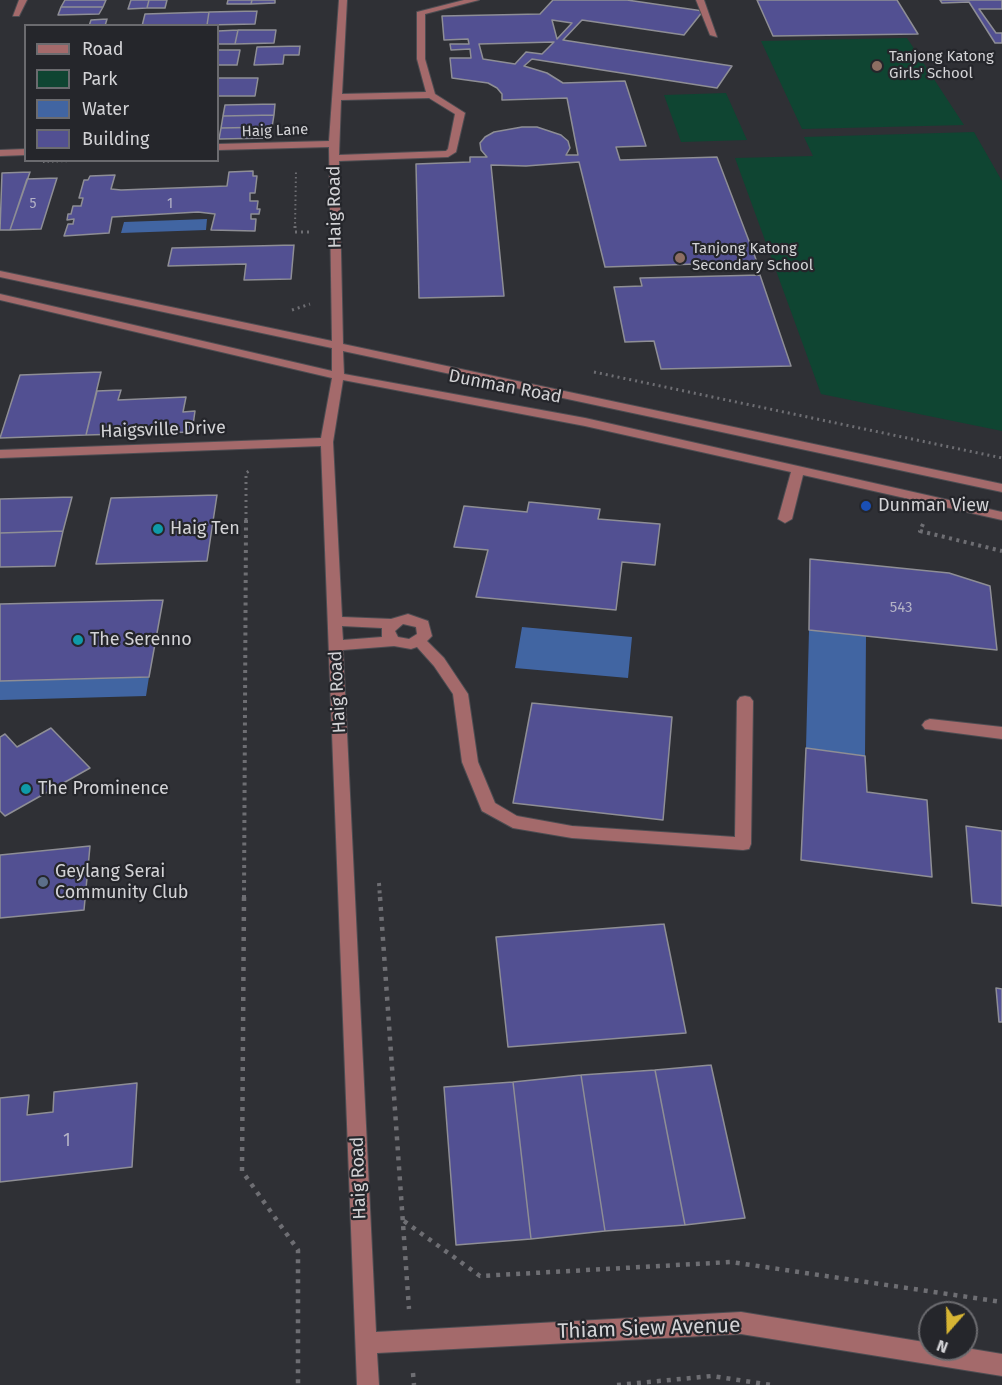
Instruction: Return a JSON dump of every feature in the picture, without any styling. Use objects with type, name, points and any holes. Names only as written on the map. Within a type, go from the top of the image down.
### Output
[{"type":"street","points":[[16,14],[23,0]]},
{"type":"street","name":"Haig Road","points":[[343,0],[334,144],[338,376],[327,442],[368,1385]]},
{"type":"street","points":[[431,95],[421,59],[421,12],[475,0]]},
{"type":"street","points":[[700,0],[714,35]]},
{"type":"street","points":[[335,158],[448,154],[453,150],[460,113],[431,95],[337,97]]},
{"type":"street","name":"Haig Lane","points":[[219,147],[334,144]]},
{"type":"street","points":[[0,153],[24,152]]},
{"type":"street","name":"Dunman Road","points":[[0,274],[1002,488]]},
{"type":"street","name":"Dunman Road","points":[[0,297],[338,376],[585,422],[1002,516]]},
{"type":"street","name":"Haigsville Drive","points":[[0,454],[327,442]]},
{"type":"street","points":[[785,519],[798,470]]},
{"type":"street","points":[[335,621],[392,624],[408,619],[423,624],[425,636],[411,644],[394,641],[336,646]]},
{"type":"street","points":[[392,624],[388,630],[389,636],[394,641]]},
{"type":"street","points":[[419,641],[439,662],[460,694],[470,762],[489,807],[513,822],[572,832],[743,844],[745,701]]},
{"type":"street","points":[[930,725],[1002,733]]},
{"type":"street","name":"Thiam Siew Avenue","points":[[366,1343],[741,1323],[1002,1365]]},
{"type":"path","points":[[316,145],[286,161],[296,165],[295,232],[317,232]]},
{"type":"path","points":[[291,310],[314,302]]},
{"type":"path","points":[[587,371],[1002,458]]},
{"type":"path","points":[[296,443],[246,473],[242,1171],[298,1250],[298,1385]]},
{"type":"path","points":[[920,531],[1002,551]]},
{"type":"path","points":[[378,879],[414,1385]]},
{"type":"path","points":[[403,1220],[480,1276],[731,1262],[1002,1302]]},
{"type":"path","points":[[617,1385],[712,1376],[771,1385]]},
{"type":"green space","points":[[907,38],[964,125],[802,129],[761,41]]},
{"type":"green space","points":[[726,93],[747,140],[681,142],[664,95]]},
{"type":"green space","points":[[974,132],[1002,181],[1002,431],[821,394],[735,158],[813,156],[804,137]]},
{"type":"water","points":[[207,219],[206,230],[121,233],[124,222]]},
{"type":"water","points":[[522,627],[632,637],[628,678],[515,668]]},
{"type":"water","points":[[809,630],[866,636],[865,756],[806,748]]},
{"type":"water","points":[[149,677],[146,696],[0,700],[0,681]]},
{"type":"building","points":[[65,0],[106,0],[103,7],[61,7]]},
{"type":"building","points":[[131,0],[149,0],[147,8],[128,9]]},
{"type":"building","points":[[149,0],[167,0],[165,8],[147,8]]},
{"type":"building","points":[[228,0],[252,0],[251,4],[227,4]]},
{"type":"building","points":[[252,0],[275,0],[275,3],[251,4]]},
{"type":"building","points":[[553,0],[627,0],[703,11],[684,35],[582,20],[563,40],[732,66],[717,88],[532,59],[524,66],[547,73],[563,83],[625,81],[646,146],[616,147],[620,160],[717,157],[757,262],[605,267],[579,162],[526,166],[491,165],[504,296],[419,298],[416,164],[470,162],[470,157],[487,157],[481,150],[480,143],[485,137],[494,132],[522,127],[537,127],[561,135],[568,141],[570,148],[566,155],[578,155],[567,98],[502,100],[502,94],[488,83],[452,78],[450,58],[471,58],[470,49],[451,50],[450,44],[469,44],[468,39],[444,40],[442,16],[540,14]],"holes":[[[552,20],[572,23],[557,39]],[[554,42],[542,54],[526,52],[515,64],[483,59],[479,44]]]},
{"type":"building","points":[[757,0],[897,0],[918,34],[773,36]]},
{"type":"building","points":[[940,0],[1002,0],[1002,9],[979,9],[996,33],[1002,33],[1002,43],[995,43],[969,2],[942,3]]},
{"type":"building","points":[[61,7],[103,7],[99,14],[58,15]]},
{"type":"building","points":[[257,11],[255,24],[219,25],[207,24],[209,12]]},
{"type":"building","points":[[209,12],[207,24],[142,24],[145,14]]},
{"type":"building","points":[[107,19],[106,24],[90,24],[91,20]]},
{"type":"building","points":[[238,30],[235,44],[219,44],[219,31]]},
{"type":"building","points":[[238,30],[276,30],[274,43],[235,44]]},
{"type":"building","points":[[300,46],[299,55],[284,55],[283,64],[254,65],[257,47]]},
{"type":"building","points":[[219,50],[240,50],[237,65],[219,65]]},
{"type":"building","points":[[219,78],[258,78],[255,96],[219,96]]},
{"type":"building","points":[[275,104],[274,115],[223,116],[225,105]]},
{"type":"building","points":[[274,115],[272,127],[221,128],[223,116]]},
{"type":"building","points":[[272,127],[271,138],[219,139],[221,128]]},
{"type":"building","points":[[253,171],[253,176],[257,176],[255,193],[250,193],[250,201],[258,201],[257,209],[260,209],[259,214],[251,214],[251,219],[256,219],[255,231],[211,230],[215,214],[198,212],[112,217],[109,233],[64,236],[68,224],[73,224],[74,219],[67,220],[68,214],[71,214],[73,206],[81,206],[83,198],[79,198],[84,180],[88,180],[90,176],[115,175],[111,189],[121,190],[227,186],[229,172]]},
{"type":"building","points":[[30,172],[10,230],[0,230],[2,173]]},
{"type":"building","points":[[57,178],[41,229],[10,230],[27,179]]},
{"type":"building","points":[[294,245],[291,279],[244,280],[246,264],[168,266],[172,248]]},
{"type":"building","points":[[760,275],[791,366],[661,369],[654,341],[625,342],[614,287],[642,286],[640,278]]},
{"type":"building","points":[[101,372],[86,435],[0,438],[20,375]]},
{"type":"building","points":[[121,390],[118,400],[186,397],[183,412],[195,411],[192,432],[86,435],[97,391]]},
{"type":"building","name":"Haig Ten","points":[[217,495],[207,561],[96,564],[111,498]]},
{"type":"building","points":[[72,497],[63,531],[0,533],[0,499]]},
{"type":"building","points":[[529,502],[600,509],[598,519],[660,524],[655,565],[622,562],[616,610],[476,597],[488,550],[454,547],[464,506],[527,512]]},
{"type":"building","points":[[63,531],[55,566],[0,567],[0,533]]},
{"type":"building","points":[[810,559],[949,573],[990,586],[997,650],[809,630]]},
{"type":"building","name":"The Serenno","points":[[163,600],[149,677],[0,681],[0,604]]},
{"type":"building","points":[[532,703],[672,717],[663,820],[513,803]]},
{"type":"building","name":"The Prominence","points":[[51,728],[90,768],[5,816],[0,811],[0,737],[5,734],[17,747]]},
{"type":"building","points":[[806,748],[865,756],[867,792],[927,800],[932,877],[801,860]]},
{"type":"building","points":[[966,826],[1002,831],[1002,906],[972,903]]},
{"type":"building","name":"Geylang Serai Community Club","points":[[90,846],[84,910],[0,918],[0,855]]},
{"type":"building","points":[[664,924],[686,1033],[508,1047],[496,937]]},
{"type":"building","points":[[996,988],[1002,989],[1002,1022],[999,1022]]},
{"type":"building","points":[[711,1065],[745,1218],[685,1225],[655,1070]]},
{"type":"building","points":[[655,1070],[685,1225],[605,1231],[581,1075]]},
{"type":"building","points":[[581,1075],[605,1231],[531,1239],[513,1082]]},
{"type":"building","points":[[513,1082],[531,1239],[456,1245],[444,1087]]},
{"type":"building","points":[[137,1083],[132,1167],[0,1182],[0,1098],[29,1095],[27,1115],[53,1112],[54,1092]]},
{"type":"place","name":"Tanjong Katong Girls' School","points":[[877,66]]},
{"type":"place","name":"Tanjong Katong Secondary School","points":[[680,258]]},
{"type":"place","name":"Dunman View","points":[[866,506]]},
{"type":"place","name":"Haig Ten","points":[[158,529]]},
{"type":"place","name":"The Serenno","points":[[78,640]]},
{"type":"place","name":"The Prominence","points":[[26,789]]},
{"type":"place","name":"Geylang Serai Community Club","points":[[43,882]]}]
